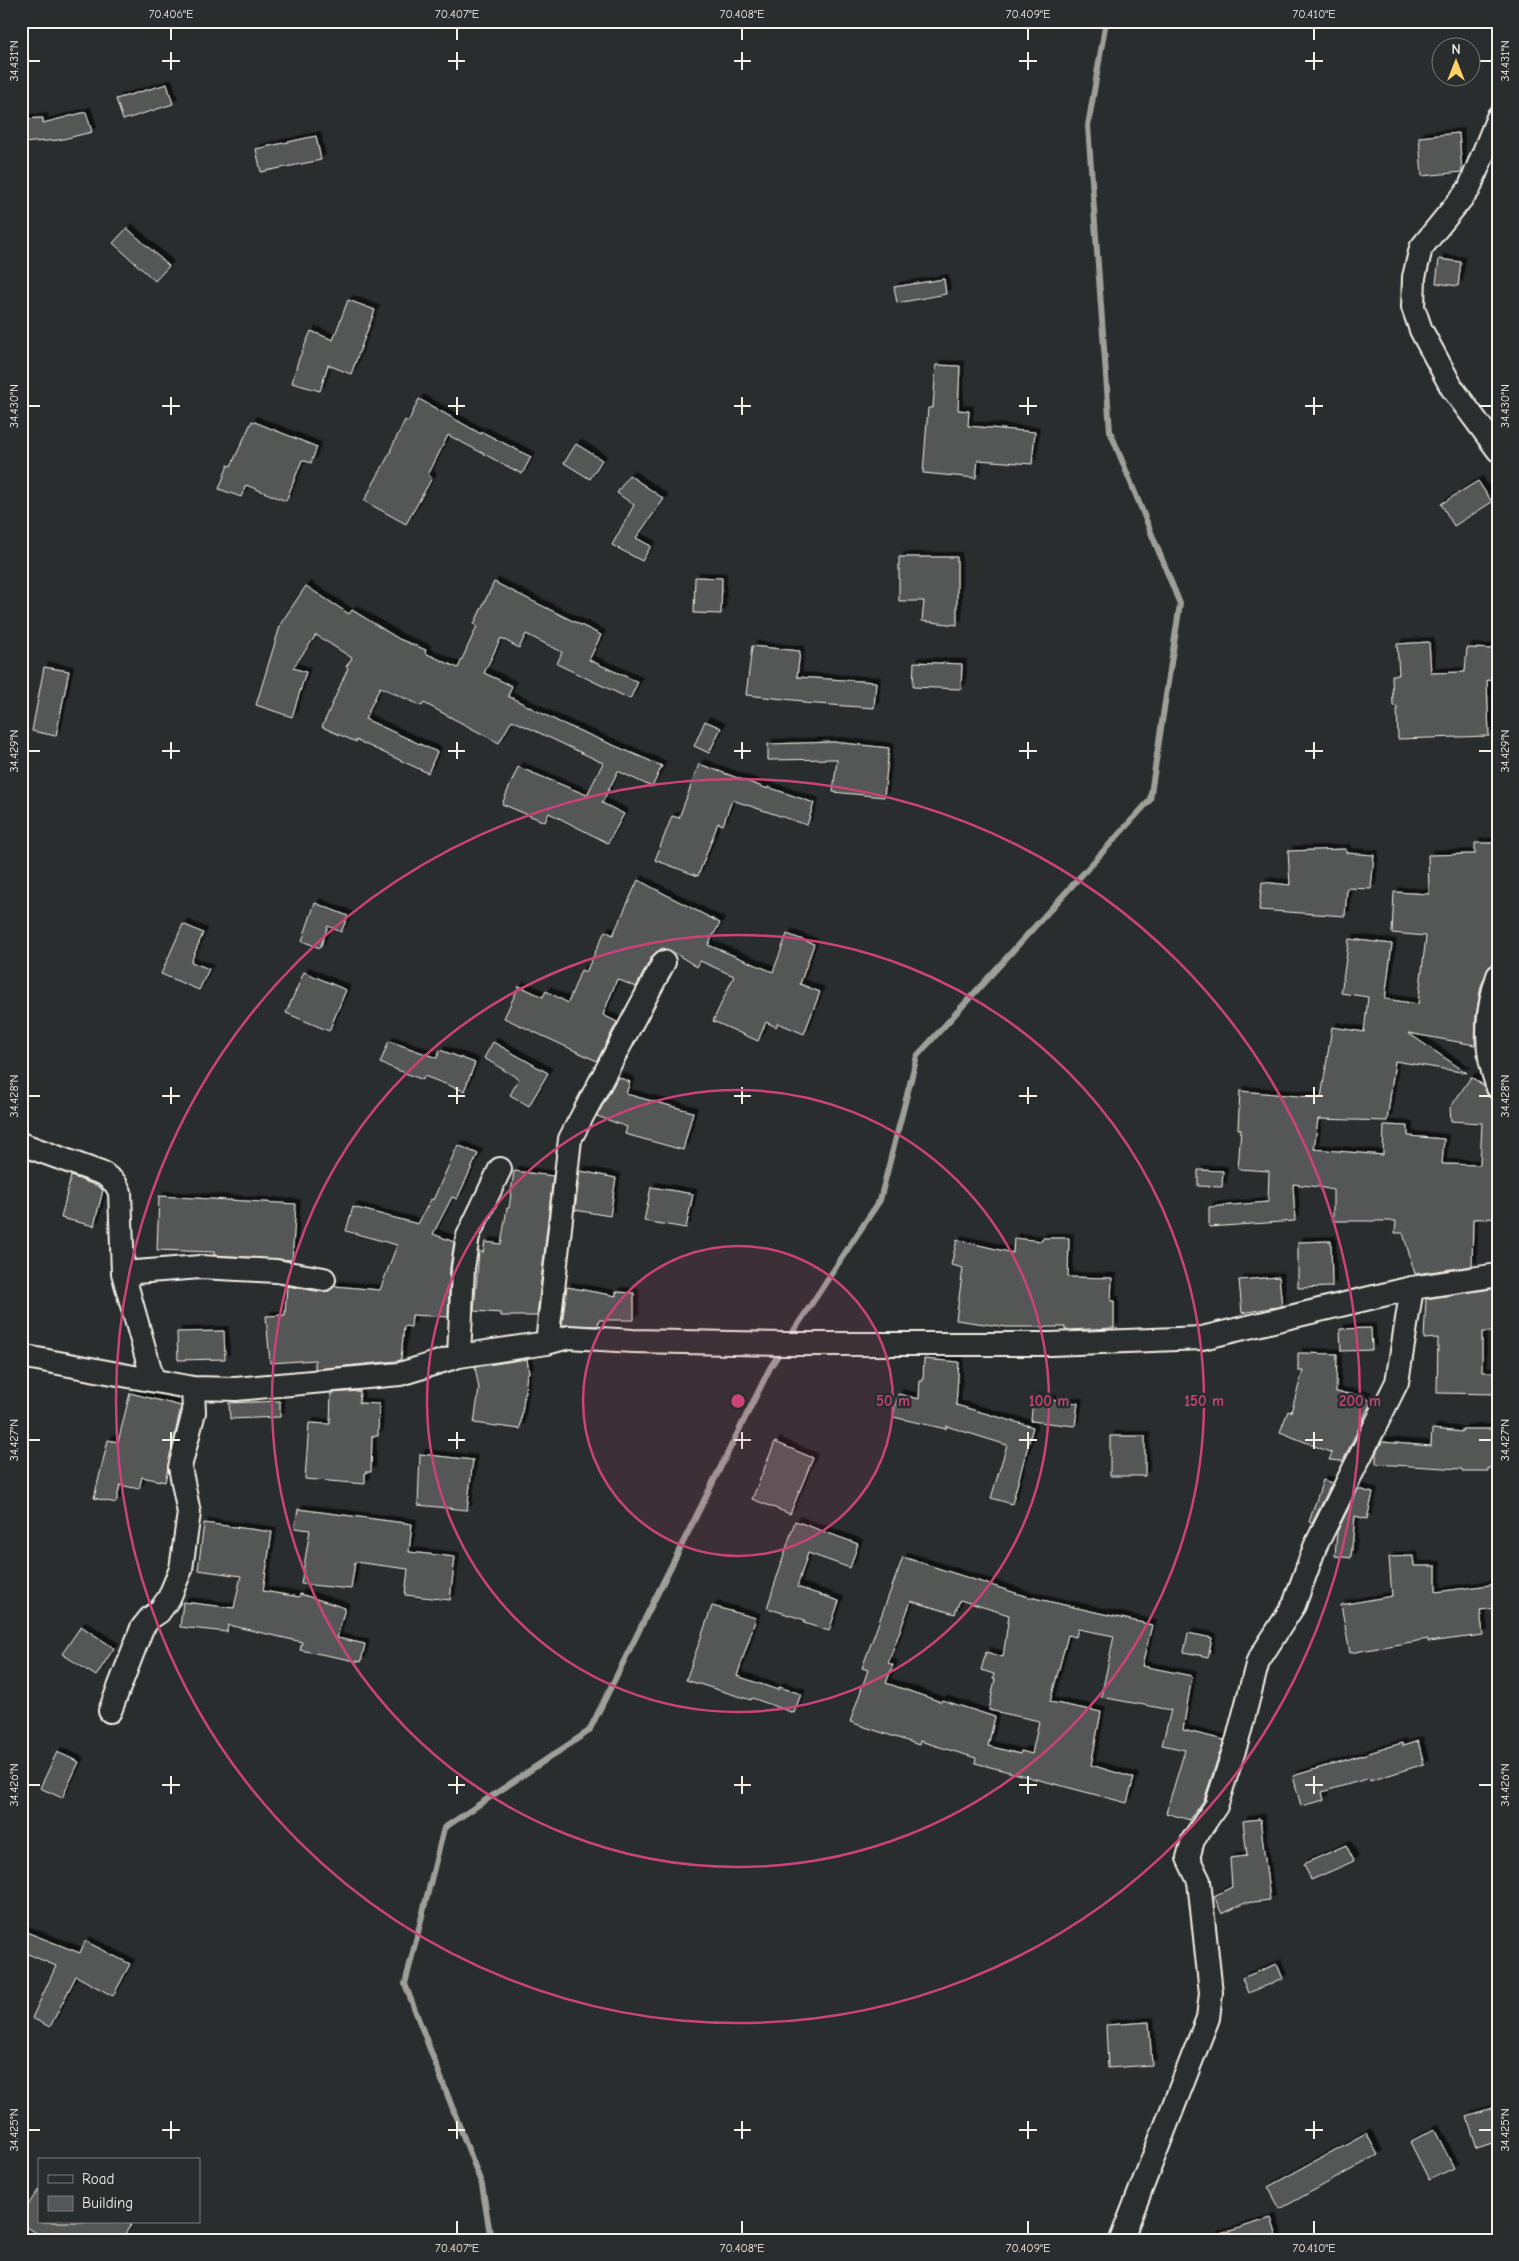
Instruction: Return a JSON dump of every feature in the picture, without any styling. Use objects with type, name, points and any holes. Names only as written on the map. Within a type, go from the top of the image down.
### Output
[{"type":"street","points":[[1498,117],[1469,189],[1421,248],[1414,277],[1413,307],[1421,330],[1452,388],[1498,450]]},
{"type":"street","points":[[547,1343],[570,1139],[664,962]]},
{"type":"street","points":[[1498,976],[1490,1001],[1488,1037],[1490,1066],[1498,1088]]},
{"type":"street","points":[[21,1144],[104,1174],[115,1183],[120,1192],[123,1273],[153,1380]]},
{"type":"street","points":[[459,1356],[463,1268],[468,1236],[500,1169]]},
{"type":"street","points":[[123,1273],[200,1267],[276,1271],[324,1279]]},
{"type":"street","points":[[21,1356],[193,1388],[236,1389],[400,1374],[459,1356],[547,1343],[569,1337],[633,1341],[785,1344],[1051,1344],[1202,1338],[1412,1288],[1498,1275]]},
{"type":"street","points":[[1121,2240],[1208,2018],[1211,1993],[1199,1881],[1188,1858],[1193,1840],[1216,1806],[1238,1738],[1258,1661],[1294,1605],[1315,1547],[1397,1382],[1412,1288]]},
{"type":"street","points":[[110,1711],[142,1628],[150,1618],[159,1612],[169,1598],[181,1569],[189,1513],[180,1466],[194,1412],[193,1388]]},
{"type":"building","points":[[167,84],[173,104],[123,120],[116,99]]},
{"type":"building","points":[[86,112],[92,132],[59,140],[21,143],[21,119],[43,118],[43,123]]},
{"type":"building","points":[[1459,133],[1462,172],[1422,176],[1419,137]]},
{"type":"building","points":[[316,136],[321,160],[261,172],[256,149]]},
{"type":"building","points":[[127,228],[169,266],[155,281],[113,243]]},
{"type":"building","points":[[1439,259],[1461,262],[1458,286],[1436,283]]},
{"type":"building","points":[[944,279],[946,294],[897,303],[894,287]]},
{"type":"building","points":[[348,300],[375,310],[351,374],[328,365],[320,391],[292,383],[298,361],[311,331],[333,340]]},
{"type":"building","points":[[936,365],[960,366],[958,410],[969,411],[968,426],[1035,432],[1032,464],[978,460],[976,478],[923,473],[928,408],[933,408]]},
{"type":"building","points":[[419,399],[481,434],[482,432],[531,457],[522,474],[448,435],[428,475],[432,478],[406,524],[364,501],[391,451],[405,420],[408,422]]},
{"type":"building","points":[[252,421],[317,447],[311,463],[302,460],[286,501],[246,485],[241,497],[219,489],[228,465],[231,466]]},
{"type":"building","points":[[576,444],[602,460],[590,479],[564,463]]},
{"type":"building","points":[[629,475],[664,499],[636,538],[651,546],[642,561],[612,545],[634,505],[617,493]]},
{"type":"building","points":[[1478,481],[1492,502],[1454,526],[1441,504]]},
{"type":"building","points":[[899,557],[957,557],[957,625],[922,621],[924,601],[899,601]]},
{"type":"building","points":[[695,577],[722,578],[721,614],[694,613]]},
{"type":"building","points":[[494,582],[601,635],[589,660],[638,682],[630,699],[557,664],[562,652],[526,634],[519,648],[501,638],[484,673],[512,686],[508,696],[559,722],[662,766],[652,787],[618,771],[602,803],[624,814],[608,843],[549,813],[545,822],[502,804],[518,767],[587,795],[603,763],[512,720],[499,743],[424,703],[422,706],[380,687],[365,719],[437,752],[428,773],[356,740],[356,742],[322,727],[348,668],[346,667],[352,658],[316,635],[293,668],[306,672],[292,717],[256,705],[281,623],[306,586],[349,614],[352,610],[399,639],[426,650],[425,653],[458,668],[477,626],[474,624]]},
{"type":"building","points":[[1429,642],[1431,673],[1465,672],[1467,648],[1496,649],[1494,681],[1487,680],[1489,736],[1398,739],[1397,706],[1393,706],[1392,675],[1399,675],[1397,644]]},
{"type":"building","points":[[752,646],[800,651],[797,677],[876,682],[874,708],[803,703],[803,701],[746,695]]},
{"type":"building","points":[[914,662],[962,664],[961,689],[913,687]]},
{"type":"building","points":[[44,667],[69,671],[56,736],[32,731]]},
{"type":"building","points":[[705,721],[721,728],[709,753],[694,746]]},
{"type":"building","points":[[834,742],[889,748],[884,797],[833,792],[837,759],[768,760],[768,744]]},
{"type":"building","points":[[699,764],[768,789],[768,787],[814,803],[807,825],[732,800],[723,825],[718,823],[698,876],[655,860],[672,816],[679,818]]},
{"type":"building","points":[[1475,843],[1498,843],[1498,963],[1489,967],[1481,986],[1476,1016],[1475,1045],[1408,1033],[1467,1073],[1395,1061],[1387,1121],[1318,1119],[1314,1149],[1383,1155],[1384,1125],[1408,1126],[1408,1136],[1444,1139],[1442,1164],[1480,1165],[1482,1123],[1451,1121],[1450,1108],[1471,1077],[1483,1085],[1489,1097],[1498,1101],[1498,1218],[1473,1219],[1472,1266],[1415,1274],[1403,1233],[1395,1233],[1396,1221],[1333,1221],[1333,1190],[1319,1187],[1293,1184],[1295,1221],[1209,1227],[1209,1207],[1268,1202],[1269,1171],[1238,1169],[1241,1129],[1238,1129],[1240,1091],[1321,1098],[1332,1027],[1364,1032],[1368,997],[1341,993],[1349,939],[1392,944],[1385,999],[1418,1004],[1426,936],[1392,933],[1394,892],[1429,894],[1428,855],[1475,854]]},
{"type":"building","points":[[1346,849],[1346,853],[1374,855],[1371,889],[1347,888],[1345,916],[1259,910],[1262,882],[1290,885],[1288,851]]},
{"type":"building","points":[[638,880],[720,923],[708,945],[773,972],[787,934],[814,944],[800,984],[820,992],[804,1034],[778,1023],[776,1027],[766,1022],[758,1041],[713,1021],[734,976],[700,961],[697,967],[670,950],[662,948],[652,956],[636,987],[617,979],[603,1015],[617,1022],[597,1061],[504,1018],[519,986],[543,997],[546,991],[568,1003],[581,970],[586,972],[605,931],[613,935]]},
{"type":"building","points":[[315,903],[348,916],[341,932],[328,926],[320,948],[302,941]]},
{"type":"building","points":[[183,924],[203,933],[191,962],[209,969],[199,990],[161,974]]},
{"type":"building","points":[[304,972],[346,990],[329,1031],[286,1013]]},
{"type":"building","points":[[389,1041],[437,1058],[440,1050],[475,1063],[464,1091],[424,1076],[423,1080],[380,1063]]},
{"type":"building","points":[[493,1042],[548,1073],[529,1106],[510,1095],[519,1079],[484,1058]]},
{"type":"building","points":[[618,1077],[630,1082],[626,1094],[693,1112],[683,1150],[625,1134],[627,1127],[597,1116]]},
{"type":"building","points":[[458,1145],[478,1154],[457,1199],[452,1197],[433,1234],[454,1242],[450,1267],[448,1317],[412,1315],[411,1327],[404,1326],[401,1360],[315,1369],[315,1360],[270,1363],[266,1316],[285,1315],[287,1286],[322,1292],[329,1291],[335,1286],[380,1290],[397,1245],[346,1231],[353,1207],[418,1224],[431,1199],[433,1200]]},
{"type":"building","points":[[1198,1170],[1223,1171],[1222,1187],[1198,1186]]},
{"type":"building","points":[[514,1171],[553,1176],[537,1316],[501,1316],[501,1313],[474,1311],[479,1251],[483,1253],[485,1242],[501,1244],[507,1208],[509,1208]]},
{"type":"building","points":[[580,1171],[616,1178],[610,1216],[575,1210]]},
{"type":"building","points":[[71,1176],[103,1190],[94,1226],[61,1218]]},
{"type":"building","points":[[651,1187],[693,1194],[686,1228],[644,1221]]},
{"type":"building","points":[[159,1196],[296,1204],[292,1260],[214,1255],[214,1252],[157,1250]]},
{"type":"building","points":[[1014,1238],[1042,1241],[1042,1238],[1069,1238],[1068,1277],[1112,1278],[1111,1301],[1114,1301],[1114,1328],[1065,1330],[1065,1327],[1006,1327],[956,1320],[963,1268],[951,1265],[957,1240],[1013,1253]]},
{"type":"building","points":[[1331,1241],[1332,1287],[1298,1288],[1298,1242]]},
{"type":"building","points":[[1279,1277],[1282,1306],[1242,1313],[1239,1280]]},
{"type":"building","points":[[567,1287],[616,1296],[616,1292],[634,1293],[634,1320],[599,1320],[598,1326],[562,1325]]},
{"type":"building","points":[[1498,1288],[1498,1332],[1482,1332],[1482,1372],[1498,1372],[1498,1394],[1437,1393],[1438,1338],[1424,1339],[1426,1299]]},
{"type":"building","points":[[1371,1328],[1372,1350],[1341,1351],[1340,1329]]},
{"type":"building","points":[[224,1331],[225,1359],[178,1360],[177,1332]]},
{"type":"building","points":[[1298,1353],[1337,1354],[1336,1392],[1365,1396],[1371,1402],[1343,1461],[1329,1460],[1332,1453],[1280,1432],[1288,1411],[1291,1412],[1303,1371],[1298,1371]]},
{"type":"building","points":[[527,1359],[529,1373],[527,1374],[520,1429],[474,1423],[479,1389],[475,1367]]},
{"type":"building","points":[[924,1359],[959,1362],[956,1405],[1033,1427],[1012,1504],[991,1498],[1007,1445],[946,1426],[946,1429],[893,1417],[898,1394],[919,1399],[920,1381],[923,1381]]},
{"type":"building","points":[[360,1391],[359,1403],[379,1404],[378,1436],[372,1436],[371,1472],[365,1472],[365,1484],[305,1479],[309,1423],[330,1424],[331,1393]]},
{"type":"building","points":[[130,1393],[181,1406],[165,1482],[142,1477],[139,1489],[120,1485],[116,1503],[94,1498],[108,1440],[118,1442]]},
{"type":"building","points":[[1033,1398],[1078,1403],[1075,1426],[1031,1421]]},
{"type":"building","points":[[280,1401],[280,1417],[230,1419],[229,1403]]},
{"type":"building","points":[[1432,1429],[1462,1432],[1462,1429],[1498,1429],[1498,1468],[1488,1468],[1488,1471],[1462,1471],[1462,1469],[1376,1464],[1376,1453],[1382,1442],[1431,1446]]},
{"type":"building","points":[[1110,1436],[1145,1436],[1145,1476],[1110,1476]]},
{"type":"building","points":[[775,1442],[813,1458],[790,1514],[752,1499]]},
{"type":"building","points":[[420,1454],[473,1460],[467,1510],[418,1505]]},
{"type":"building","points":[[1323,1480],[1332,1483],[1312,1524],[1309,1522]]},
{"type":"building","points":[[1358,1489],[1373,1493],[1367,1519],[1355,1516],[1351,1558],[1335,1556],[1337,1532]]},
{"type":"building","points":[[298,1509],[412,1524],[409,1552],[455,1557],[450,1600],[405,1595],[408,1569],[355,1562],[351,1589],[301,1584],[310,1530],[295,1528]]},
{"type":"building","points":[[795,1521],[858,1544],[850,1568],[808,1553],[797,1587],[839,1601],[829,1631],[804,1623],[805,1620],[767,1608]]},
{"type":"building","points":[[204,1523],[272,1532],[263,1591],[299,1597],[300,1594],[345,1608],[337,1638],[365,1644],[361,1662],[300,1650],[302,1642],[228,1625],[227,1632],[180,1627],[183,1602],[234,1608],[241,1576],[198,1570]]},
{"type":"building","points":[[1413,1556],[1414,1566],[1436,1566],[1436,1592],[1498,1584],[1498,1608],[1480,1610],[1483,1635],[1428,1642],[1428,1639],[1350,1653],[1341,1605],[1392,1596],[1389,1557]]},
{"type":"building","points":[[903,1557],[1025,1596],[1152,1625],[1142,1666],[1192,1676],[1183,1730],[1224,1740],[1204,1800],[1190,1820],[1166,1813],[1185,1750],[1162,1745],[1171,1710],[1101,1697],[1114,1636],[1078,1629],[1076,1637],[1068,1635],[1050,1702],[1101,1712],[1091,1765],[1134,1778],[1127,1803],[975,1763],[976,1758],[920,1741],[919,1745],[850,1722],[868,1670],[862,1668]],"holes":[[[960,1600],[1009,1615],[1003,1657],[986,1652],[981,1670],[994,1674],[993,1679],[995,1679],[989,1710],[1039,1721],[1032,1754],[1021,1751],[1020,1754],[988,1746],[995,1717],[942,1700],[941,1702],[886,1683],[893,1665],[888,1663],[911,1601],[955,1614]]]},
{"type":"building","points":[[712,1606],[756,1618],[737,1676],[778,1690],[779,1687],[801,1694],[794,1713],[752,1698],[751,1700],[686,1680]]},
{"type":"building","points":[[81,1626],[114,1648],[96,1676],[62,1654]]},
{"type":"building","points":[[1188,1633],[1212,1638],[1208,1657],[1184,1652]]},
{"type":"building","points":[[1418,1741],[1424,1764],[1370,1781],[1370,1778],[1322,1792],[1324,1800],[1301,1806],[1293,1776],[1402,1743],[1403,1746]]},
{"type":"building","points":[[57,1752],[79,1762],[62,1798],[40,1788]]},
{"type":"building","points":[[1260,1819],[1270,1900],[1245,1903],[1222,1914],[1214,1896],[1232,1887],[1230,1858],[1247,1856],[1243,1821]]},
{"type":"building","points":[[1346,1845],[1354,1861],[1311,1880],[1304,1864]]},
{"type":"building","points":[[21,1930],[80,1953],[85,1941],[130,1964],[113,1996],[76,1976],[50,2027],[32,2018],[56,1966],[21,1951]]},
{"type":"building","points":[[1277,1964],[1283,1979],[1248,1993],[1242,1978]]},
{"type":"building","points":[[1149,2022],[1152,2065],[1108,2068],[1106,2025]]},
{"type":"building","points":[[1498,2107],[1498,2141],[1477,2148],[1467,2117]]},
{"type":"building","points":[[1434,2129],[1454,2168],[1429,2180],[1410,2142]]},
{"type":"building","points":[[1366,2133],[1378,2155],[1280,2209],[1268,2187]]},
{"type":"building","points":[[38,2190],[38,2224],[132,2224],[121,2240],[47,2240],[21,2223],[21,2215]]},
{"type":"building","points":[[1271,2218],[1278,2240],[1214,2240],[1214,2236]]},
{"type":"waterway","points":[[789,1338],[880,1200],[917,1056],[1150,800],[1180,604],[1110,431],[1088,126],[1106,21]]},
{"type":"waterway","points":[[491,2240],[482,2185],[405,1984],[444,1828],[589,1731],[770,1368],[782,1349]]}]
